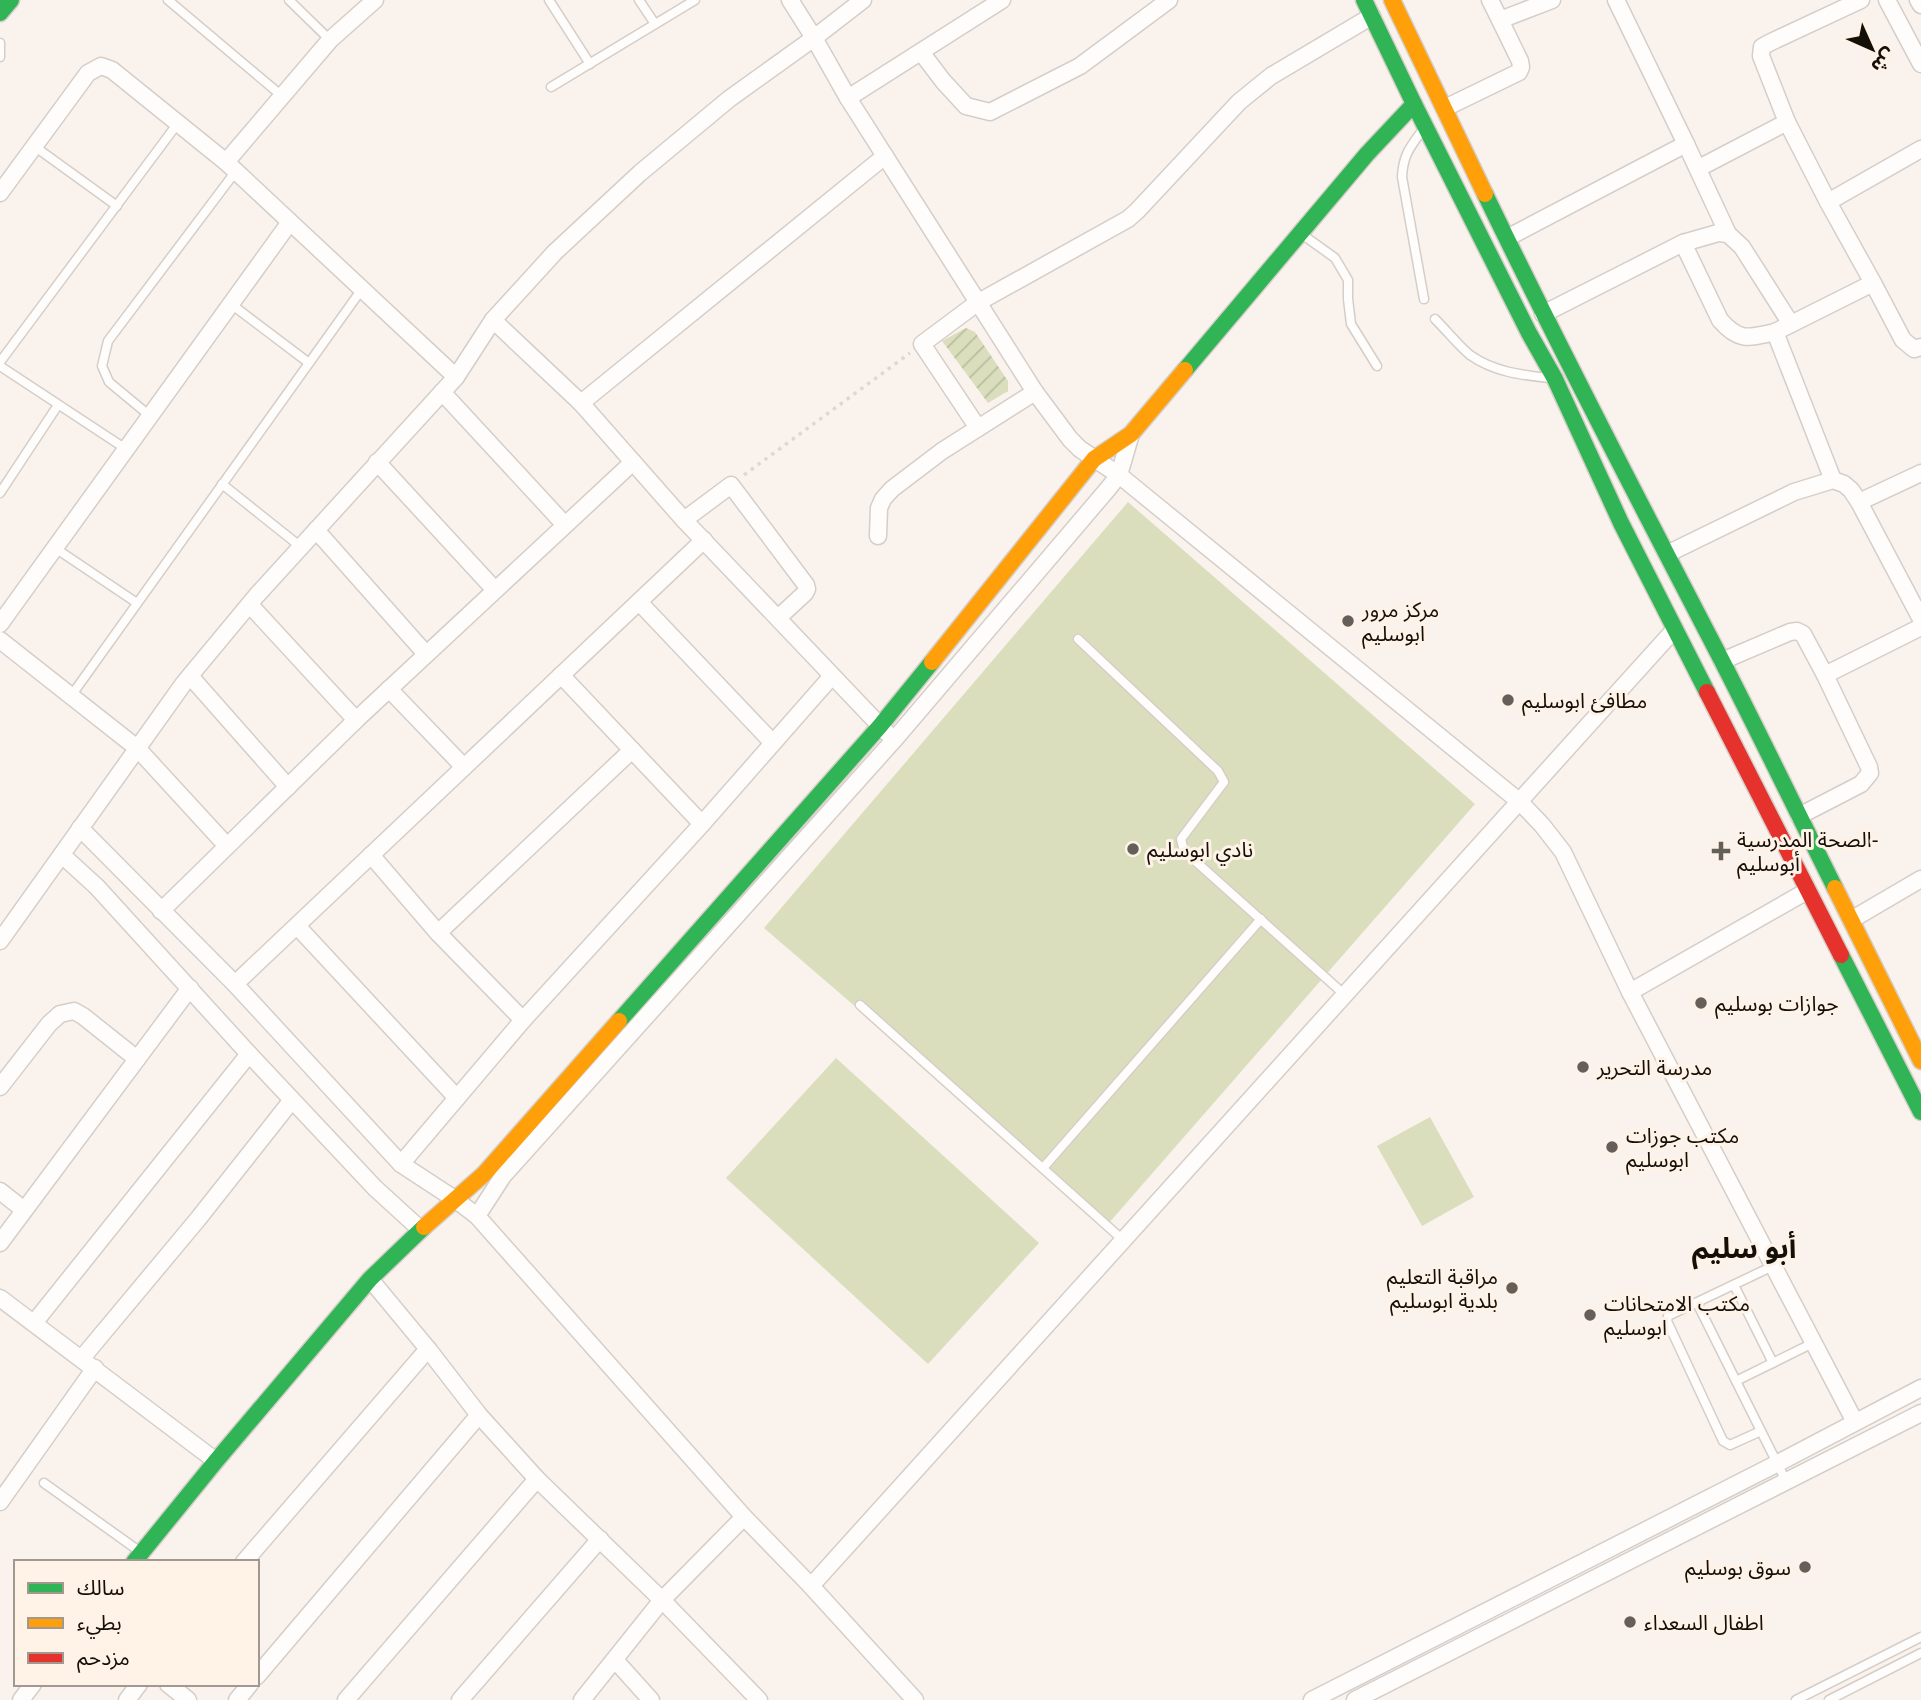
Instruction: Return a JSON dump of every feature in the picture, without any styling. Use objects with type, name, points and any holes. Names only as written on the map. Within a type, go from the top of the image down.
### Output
[{"type":"main road","points":[[0,13],[11,0]]},
{"type":"main road","points":[[1364,0],[1529,333],[1555,379],[1621,523],[1921,1112]]},
{"type":"main road","points":[[1392,0],[1543,314],[1723,661],[1921,1061]]},
{"type":"main road","points":[[138,1557],[370,1279],[484,1174],[880,726],[1094,459],[1131,435],[1367,154],[1414,104]]},
{"type":"main road","points":[[1621,523],[1643,511]]},
{"type":"main road","points":[[1841,958],[1865,947]]},
{"type":"street","points":[[231,166],[282,96],[330,40],[375,0]]},
{"type":"street","points":[[790,0],[848,98],[977,303],[1035,392],[1070,439],[1119,475],[1520,802],[1563,852],[1630,992],[1855,1422]]},
{"type":"street","points":[[0,941],[190,676],[316,530],[456,377],[493,320],[555,252],[640,173],[729,99],[863,0]]},
{"type":"street","points":[[848,98],[1002,0]]},
{"type":"street","points":[[922,52],[966,106],[990,112],[1080,66],[1169,0]]},
{"type":"street","points":[[1445,108],[1519,72],[1520,61],[1490,0]]},
{"type":"street","points":[[1500,20],[1552,0]]},
{"type":"street","points":[[1616,0],[1699,168],[1728,234],[1742,247],[1790,324]]},
{"type":"street","points":[[1861,0],[1769,43],[1762,47],[1761,56],[1787,122],[1903,340],[1914,349],[1921,347]]},
{"type":"street","points":[[1886,0],[1921,64]]},
{"type":"street","points":[[1918,0],[1921,5]]},
{"type":"street","points":[[978,428],[922,344],[977,303],[1128,219],[1238,102],[1271,76],[1372,16]]},
{"type":"street","points":[[0,193],[88,73],[101,66],[113,70],[231,166],[456,377]]},
{"type":"street","points":[[1699,168],[1787,122]]},
{"type":"street","points":[[1507,238],[1686,144]]},
{"type":"street","points":[[1828,202],[1921,149]]},
{"type":"street","points":[[581,402],[885,156]]},
{"type":"street","points":[[0,624],[290,222]]},
{"type":"street","points":[[1543,314],[1683,243],[1718,233],[1728,234]]},
{"type":"street","points":[[1683,243],[1720,320],[1728,330],[1740,337],[1775,332],[1873,283]]},
{"type":"street","points":[[493,320],[581,402],[684,520],[894,740]]},
{"type":"street","points":[[1775,332],[1833,480]]},
{"type":"street","points":[[442,392],[565,525]]},
{"type":"street","points":[[878,536],[878,508],[892,489],[942,451],[1035,392]]},
{"type":"street","points":[[477,1216],[503,1176],[894,740],[1119,475],[1131,435]]},
{"type":"street","points":[[377,462],[495,590]]},
{"type":"street","points":[[161,911],[356,720],[633,462]]},
{"type":"street","points":[[1859,502],[1921,472]]},
{"type":"street","points":[[1667,554],[1794,492],[1833,480],[1844,484],[1859,502],[1921,619]]},
{"type":"street","points":[[684,520],[732,485],[806,585],[805,593],[778,618]]},
{"type":"street","points":[[316,530],[426,654]]},
{"type":"street","points":[[235,984],[704,540]]},
{"type":"street","points":[[639,602],[773,743]]},
{"type":"street","points":[[250,605],[356,720]]},
{"type":"street","points":[[1825,675],[1921,627]]},
{"type":"street","points":[[811,1586],[1675,629]]},
{"type":"street","points":[[1723,661],[1797,631],[1803,634],[1825,675],[1870,773],[1861,784],[1799,816]]},
{"type":"street","points":[[0,640],[137,748],[227,846]]},
{"type":"street","points":[[561,675],[702,824]]},
{"type":"street","points":[[190,676],[288,787]]},
{"type":"street","points":[[401,1164],[523,1020],[702,824],[832,676]]},
{"type":"street","points":[[389,689],[464,767]]},
{"type":"street","points":[[439,933],[632,750]]},
{"type":"street","points":[[80,828],[235,984],[401,1164],[456,1199],[477,1216],[744,1517],[915,1700]]},
{"type":"street","points":[[62,855],[97,887],[375,1188],[421,1230]]},
{"type":"street","points":[[371,855],[439,933],[523,1020]]},
{"type":"street","points":[[1851,920],[1921,879]]},
{"type":"street","points":[[1630,992],[1807,891]]},
{"type":"street","points":[[297,926],[457,1098]]},
{"type":"street","points":[[0,1243],[190,988]]},
{"type":"street","points":[[0,1087],[5,1070],[49,1024],[61,1014],[74,1010],[137,1059]]},
{"type":"street","points":[[1905,1029],[1921,1021]]},
{"type":"street","points":[[34,1323],[249,1054]]},
{"type":"street","points":[[0,1502],[89,1363],[292,1100]]},
{"type":"street","points":[[0,1191],[24,1210]]},
{"type":"street","points":[[370,1279],[479,1415],[537,1479],[662,1600],[759,1700]]},
{"type":"street","points":[[0,1298],[216,1461]]},
{"type":"street","points":[[246,1560],[428,1349]]},
{"type":"street","points":[[1312,1700],[1921,1388]]},
{"type":"street","points":[[1355,1700],[1921,1413]]},
{"type":"street","points":[[259,1674],[479,1415]]},
{"type":"street","points":[[346,1700],[537,1479]]},
{"type":"street","points":[[582,1700],[662,1600],[744,1517]]},
{"type":"street","points":[[460,1700],[600,1539]]},
{"type":"street","points":[[1398,1657],[1406,1674]]},
{"type":"street","points":[[615,1660],[651,1700]]},
{"type":"street","points":[[170,1686],[188,1700]]},
{"type":"street","points":[[237,1700],[248,1686]]},
{"type":"lane","points":[[167,0],[282,96]]},
{"type":"lane","points":[[289,0],[330,40]]},
{"type":"lane","points":[[549,0],[590,64]]},
{"type":"lane","points":[[639,0],[655,24]]},
{"type":"lane","points":[[551,87],[695,0]]},
{"type":"lane","points":[[0,43],[0,57]]},
{"type":"lane","points":[[126,449],[0,364],[178,123]]},
{"type":"lane","points":[[1424,299],[1402,165],[1406,152],[1426,126]]},
{"type":"lane","points":[[34,146],[117,206]]},
{"type":"lane","points":[[150,416],[109,382],[102,366],[108,341],[231,166]]},
{"type":"lane","points":[[1301,233],[1335,258],[1348,280],[1351,324],[1377,366]]},
{"type":"lane","points":[[71,696],[362,289]]},
{"type":"lane","points":[[231,304],[309,363]]},
{"type":"lane","points":[[1435,319],[1470,354],[1490,366],[1513,374],[1555,379]]},
{"type":"lane","points":[[0,493],[58,405]]},
{"type":"lane","points":[[222,484],[301,547]]},
{"type":"lane","points":[[55,548],[137,603]]},
{"type":"lane","points":[[1078,639],[1218,771],[1224,782],[1181,839],[1184,851],[1345,995]]},
{"type":"lane","points":[[1043,1168],[1261,919]]},
{"type":"lane","points":[[860,1004],[1124,1240]]},
{"type":"lane","points":[[1761,1431],[1736,1444],[1730,1445],[1723,1441],[1667,1321],[1668,1316],[1773,1266]]},
{"type":"lane","points":[[1734,1285],[1773,1363]]},
{"type":"lane","points":[[1697,1303],[1786,1480]]},
{"type":"lane","points":[[1736,1381],[1813,1343]]},
{"type":"lane","points":[[44,1483],[138,1557]]},
{"type":"lane","points":[[1796,1700],[1921,1637]]},
{"type":"lane","points":[[1829,1700],[1921,1653]]},
{"type":"path","points":[[732,485],[922,344]]},
{"type":"green space","points":[[966,328],[975,332],[1008,381],[1008,391],[988,403],[942,341]]},
{"type":"green space","name":"نادي ابوسليم","points":[[1128,502],[1475,804],[1108,1224],[764,928]]},
{"type":"green space","points":[[836,1058],[1039,1243],[928,1364],[726,1178]]},
{"type":"green space","points":[[1430,1117],[1474,1197],[1422,1226],[1377,1146]]},
{"type":"traffic: fast","points":[[0,13],[11,0]]},
{"type":"traffic: fast","points":[[1364,0],[1529,333],[1555,379],[1621,523],[1707,692]]},
{"type":"traffic: fast","points":[[1185,370],[1367,154],[1414,104]]},
{"type":"traffic: fast","points":[[1485,194],[1835,888]]},
{"type":"traffic: fast","points":[[619,1021],[880,726],[932,662]]},
{"type":"traffic: fast","points":[[1841,955],[1921,1112]]},
{"type":"traffic: fast","points":[[136,1560],[370,1279],[424,1227]]},
{"type":"traffic: slow","points":[[1392,0],[1485,194]]},
{"type":"traffic: slow","points":[[932,662],[1094,459],[1131,434],[1185,370]]},
{"type":"traffic: slow","points":[[1835,888],[1921,1061]]},
{"type":"traffic: slow","points":[[424,1227],[484,1174],[619,1021]]},
{"type":"traffic: jam","points":[[1707,692],[1841,955]]},
{"type":"place","name":"مركز مرور ابوسليم","points":[[1348,621]]},
{"type":"place","name":"مطافئ ابوسليم","points":[[1508,700]]},
{"type":"place","name":"نادي ابوسليم","points":[[1133,849]]},
{"type":"place","name":"الصحة المدرسية- أبوسليم","points":[[1721,851]]},
{"type":"place","name":"جوازات بوسليم","points":[[1701,1003]]},
{"type":"place","name":"مدرسة التحرير","points":[[1583,1067]]},
{"type":"place","name":"مكتب جوزات ابوسليم","points":[[1612,1147]]},
{"type":"place","name":"مراقبة التعليم بلدية ابوسليم","points":[[1512,1288]]},
{"type":"place","name":"مكتب الامتحانات ابوسليم","points":[[1590,1315]]},
{"type":"place","name":"سوق بوسليم","points":[[1805,1567]]},
{"type":"place","name":"اطفال السعداء","points":[[1630,1622]]},
{"type":"district","name":"أبو سليم","points":[[1744,1247]]}]
